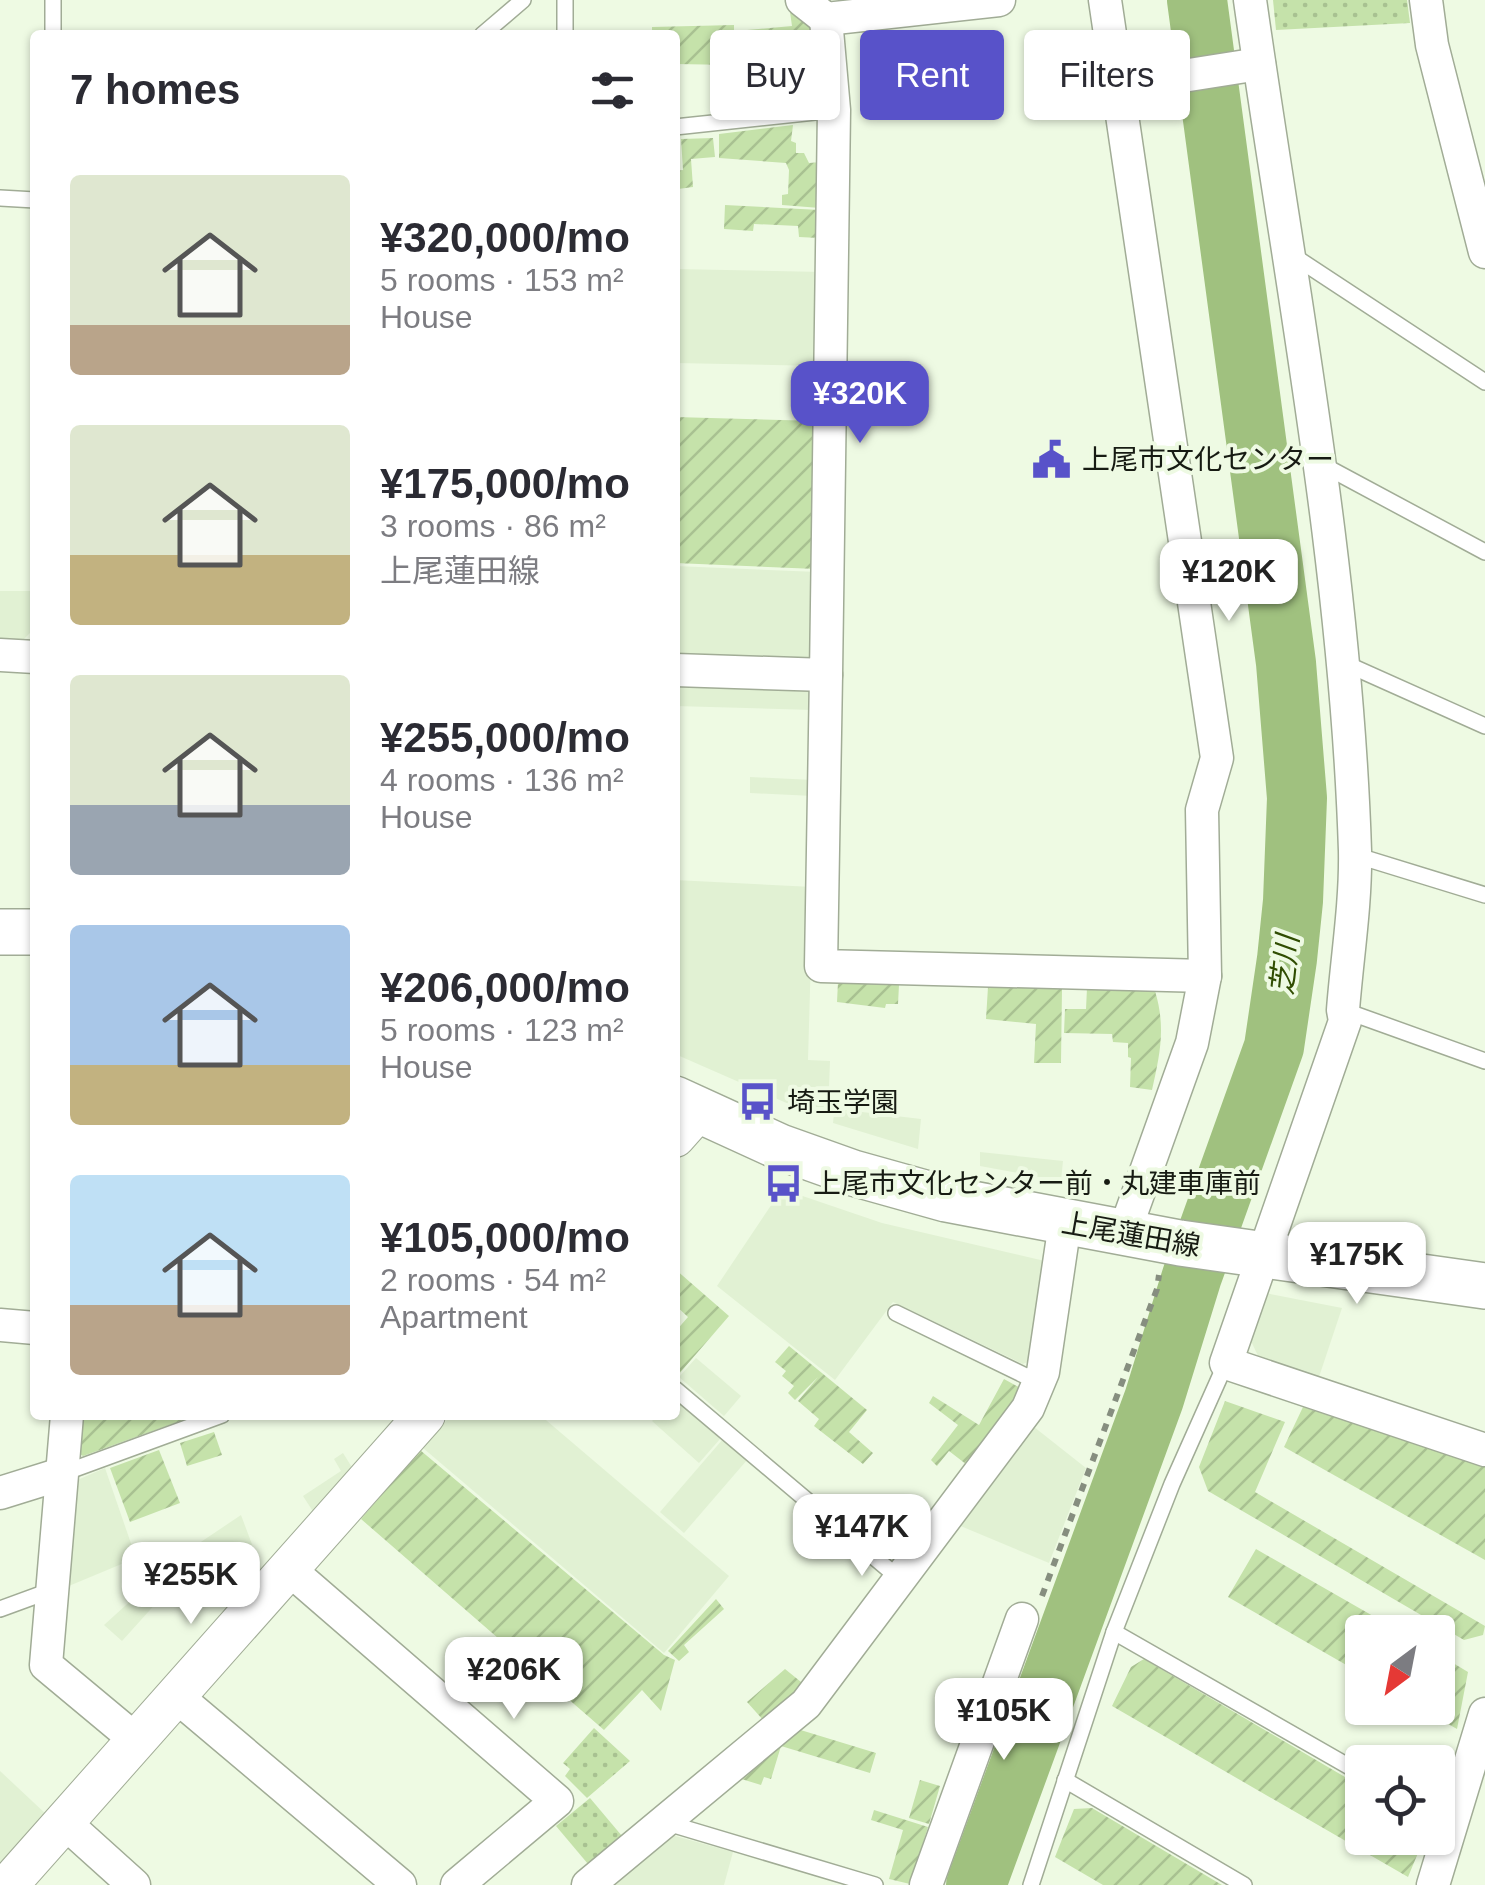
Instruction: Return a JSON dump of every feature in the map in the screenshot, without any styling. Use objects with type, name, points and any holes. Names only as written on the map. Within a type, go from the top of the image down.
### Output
[{"type":"main road","points":[[0,932],[30,932]]},
{"type":"main road","name":"上尾蓮田線","points":[[683,1115],[852,1173],[946,1199],[1124,1233],[1169,1259],[1253,1254],[1485,1286]]},
{"type":"street","points":[[814,9],[998,0]]},
{"type":"street","points":[[1105,0],[1114,30]]},
{"type":"street","points":[[1250,0],[1319,462],[1342,662],[1355,855],[1342,1010],[1345,1020],[1253,1254],[1226,1363],[1485,1450]]},
{"type":"street","points":[[1426,0],[1432,45],[1480,206],[1485,252]]},
{"type":"street","points":[[1190,75],[1259,64]]},
{"type":"street","points":[[834,120],[821,966],[1205,976]]},
{"type":"street","points":[[1124,1233],[1192,1042],[1205,976],[1202,810],[1217,758],[1136,120]]},
{"type":"street","points":[[0,656],[30,657]]},
{"type":"street","points":[[680,670],[826,675]]},
{"type":"street","points":[[588,1885],[806,1704],[1028,1408],[1038,1382],[1054,1308],[1065,1223]]},
{"type":"street","points":[[0,1325],[30,1328]]},
{"type":"street","points":[[67,1420],[46,1665],[136,1740]]},
{"type":"street","points":[[8,1885],[422,1420]]},
{"type":"street","points":[[0,1493],[62,1474]]},
{"type":"street","points":[[290,1570],[557,1801],[457,1885]]},
{"type":"street","points":[[926,1885],[1022,1619]]},
{"type":"street","points":[[176,1696],[400,1885]]},
{"type":"street","points":[[1455,1796],[1485,1714]]},
{"type":"street","points":[[63,1821],[134,1885]]},
{"type":"street","points":[[1433,1885],[1439,1855]]},
{"type":"lane","points":[[52,30],[54,0]]},
{"type":"lane","points":[[488,30],[523,0]]},
{"type":"lane","points":[[566,0],[566,30]]},
{"type":"lane","points":[[680,126],[740,120]]},
{"type":"lane","points":[[0,198],[30,200]]},
{"type":"lane","points":[[1288,252],[1485,382]]},
{"type":"lane","points":[[1319,462],[1485,552]]},
{"type":"lane","points":[[1342,662],[1485,726]]},
{"type":"lane","points":[[1355,855],[1485,895]]},
{"type":"lane","points":[[1342,1010],[1485,1061]]},
{"type":"lane","points":[[896,1313],[1038,1382]]},
{"type":"lane","points":[[1031,1885],[1114,1632],[1172,1484],[1226,1363]]},
{"type":"lane","points":[[680,1393],[900,1579]]},
{"type":"lane","points":[[62,1474],[208,1420]]},
{"type":"lane","points":[[0,1609],[52,1590]]},
{"type":"lane","points":[[1114,1632],[1345,1764]]},
{"type":"lane","points":[[1065,1780],[1244,1885]]},
{"type":"lane","points":[[664,1822],[875,1885]]},
{"type":"path","points":[[1022,1619],[1038,1606],[1169,1259]]},
{"type":"shaded area","points":[[680,269],[823,272],[819,366],[680,363]]},
{"type":"shaded area","points":[[680,566],[818,572],[815,654],[803,667],[680,662]]},
{"type":"shaded area","points":[[0,591],[30,591],[30,633],[19,644],[0,643]]},
{"type":"shaded area","points":[[680,682],[806,686],[814,697],[813,710],[680,706]]},
{"type":"shaded area","points":[[750,777],[813,780],[813,796],[750,793]]},
{"type":"shaded area","points":[[680,880],[813,887],[808,1060],[830,1061],[828,1114],[807,1107],[807,1112],[680,1056]]},
{"type":"shaded area","points":[[835,1105],[862,1106],[862,1112],[921,1119],[918,1149],[833,1123]]},
{"type":"shaded area","points":[[980,1152],[1063,1161],[1061,1181],[980,1166]]},
{"type":"shaded area","points":[[782,1189],[882,1223],[1049,1262],[1034,1359],[1023,1364],[893,1302],[835,1380],[717,1286]]},
{"type":"shaded area","points":[[1265,1293],[1342,1308],[1319,1377],[1260,1360],[1249,1337]]},
{"type":"shaded area","points":[[696,1358],[741,1396],[724,1416],[680,1376]]},
{"type":"shaded area","points":[[680,1403],[720,1439],[699,1463],[652,1421],[680,1420]]},
{"type":"shaded area","points":[[447,1420],[546,1420],[729,1576],[664,1653],[423,1448]]},
{"type":"shaded area","points":[[1029,1423],[1086,1468],[1049,1563],[951,1522]]},
{"type":"shaded area","points":[[723,1439],[747,1460],[684,1533],[660,1512]]},
{"type":"shaded area","points":[[343,1453],[353,1469],[314,1513],[303,1496],[341,1471],[334,1459]]},
{"type":"shaded area","points":[[105,1468],[136,1558],[64,1588],[75,1481]]},
{"type":"shaded area","points":[[241,1515],[262,1571],[230,1606],[186,1570],[122,1641],[104,1625],[180,1556]]},
{"type":"shaded area","points":[[0,1771],[48,1816],[0,1868]]},
{"type":"shaded area","points":[[668,1834],[733,1852],[724,1885],[603,1885]]},
{"type":"green space","points":[[1273,0],[1407,0],[1410,23],[1276,30]]},
{"type":"green space","points":[[790,12],[814,30],[747,30],[792,26]]},
{"type":"green space","points":[[734,25],[734,30],[710,30],[710,65],[680,64],[680,30],[652,30]]},
{"type":"green space","points":[[793,125],[791,141],[796,143],[796,153],[804,153],[809,163],[821,162],[820,208],[782,205],[782,195],[788,194],[786,163],[719,158],[719,134]]},
{"type":"green space","points":[[713,138],[715,157],[691,159],[693,187],[680,189],[683,170],[681,139]]},
{"type":"green space","points":[[725,205],[820,210],[819,238],[799,237],[798,226],[754,224],[753,231],[724,229]]},
{"type":"green space","points":[[680,417],[819,421],[816,569],[680,563]]},
{"type":"green space","points":[[838,982],[899,985],[898,1004],[886,1004],[885,1008],[837,1002]]},
{"type":"green space","points":[[988,987],[1062,989],[1061,1063],[1034,1063],[1036,1024],[986,1019]]},
{"type":"green space","points":[[1087,988],[1155,991],[1161,1029],[1152,1090],[1130,1087],[1128,1043],[1113,1042],[1112,1034],[1064,1033],[1065,1009],[1086,1009]]},
{"type":"green space","points":[[680,1273],[729,1316],[680,1373],[680,1326],[688,1317],[680,1310]]},
{"type":"green space","points":[[789,1346],[867,1410],[849,1432],[873,1453],[863,1464],[814,1426],[819,1419],[798,1401],[818,1377],[795,1400],[788,1393],[794,1386],[782,1376],[786,1371],[775,1362]]},
{"type":"green space","points":[[1004,1379],[1024,1390],[971,1468],[949,1451],[937,1466],[931,1460],[958,1425],[929,1403],[933,1396],[979,1425]]},
{"type":"green space","points":[[1225,1401],[1285,1422],[1255,1492],[1485,1626],[1483,1635],[1464,1640],[1455,1635],[1455,1615],[1421,1615],[1208,1491],[1199,1467]]},
{"type":"green space","points":[[1303,1407],[1485,1467],[1485,1560],[1284,1447]]},
{"type":"green space","points":[[76,1420],[183,1420],[83,1456],[73,1450]]},
{"type":"green space","points":[[214,1432],[222,1455],[187,1466],[180,1443]]},
{"type":"green space","points":[[159,1450],[180,1503],[130,1522],[110,1468]]},
{"type":"green space","points":[[420,1450],[664,1655],[675,1660],[661,1711],[642,1690],[604,1730],[361,1519]]},
{"type":"green space","points":[[1256,1549],[1371,1615],[1345,1615],[1345,1664],[1228,1597]]},
{"type":"green space","points":[[716,1599],[724,1609],[684,1645],[689,1652],[679,1661],[668,1651]]},
{"type":"green space","points":[[1144,1659],[1345,1777],[1345,1841],[1112,1706],[1131,1667]]},
{"type":"green space","points":[[1455,1664],[1468,1672],[1457,1729],[1450,1725],[1455,1725]]},
{"type":"green space","points":[[785,1669],[806,1686],[765,1722],[747,1702]]},
{"type":"green space","points":[[594,1728],[630,1761],[587,1798],[565,1776],[570,1769],[563,1763]]},
{"type":"green space","points":[[794,1728],[876,1753],[870,1773],[781,1746],[771,1779],[764,1777],[761,1785],[735,1777]]},
{"type":"green space","points":[[920,1780],[940,1786],[929,1824],[909,1818]]},
{"type":"green space","points":[[590,1798],[622,1836],[588,1864],[556,1826]]},
{"type":"green space","points":[[1092,1808],[1222,1885],[1103,1885],[1055,1857],[1074,1809]]},
{"type":"green space","points":[[874,1810],[928,1827],[910,1884],[889,1879],[903,1830],[871,1820]]},
{"type":"green space","points":[[1370,1855],[1417,1855],[1408,1877]]},
{"type":"waterway","name":"芝川","points":[[976,1885],[1154,1399],[1192,1276],[1274,1047],[1287,959],[1297,798],[1286,663],[1197,0]]},
{"type":"place","name":"上尾市文化センター","points":[[1052,459]]},
{"type":"place","name":"埼玉学園","points":[[757,1102]]},
{"type":"place","name":"上尾市文化センター前・丸建車庫前","points":[[783,1183]]}]
